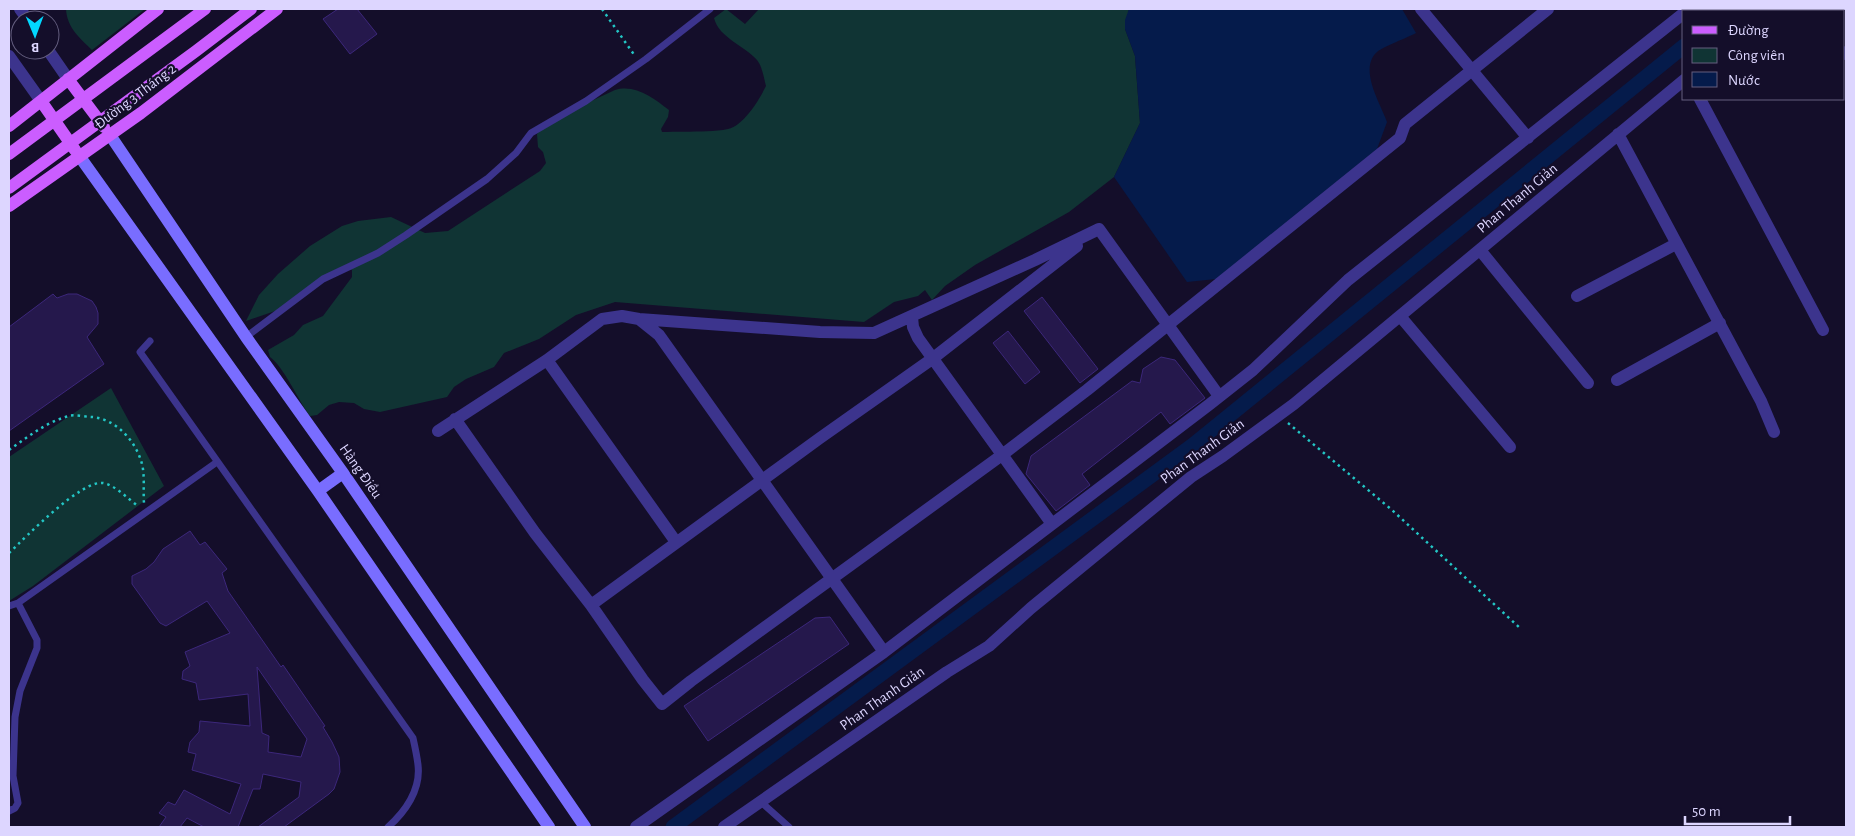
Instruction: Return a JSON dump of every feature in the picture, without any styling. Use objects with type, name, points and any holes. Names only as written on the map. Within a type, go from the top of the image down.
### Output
[{"type":"main road","points":[[9,126],[158,9]]},
{"type":"main road","name":"Đường 3 Tháng 2","points":[[9,154],[205,9]]},
{"type":"main road","name":"Đường 3 Tháng 2","points":[[9,187],[251,9]]},
{"type":"main road","name":"Đường 3 Tháng 2","points":[[13,202],[80,157],[277,9]]},
{"type":"main road","points":[[68,79],[110,135]]},
{"type":"main road","points":[[41,101],[318,491],[549,827]]},
{"type":"main road","name":"Hàng Điều","points":[[110,135],[246,338],[343,473],[585,827]]},
{"type":"main road","points":[[9,187],[13,202]]},
{"type":"main road","points":[[318,491],[343,473]]},
{"type":"street","points":[[1421,9],[1528,138]]},
{"type":"street","points":[[456,420],[535,533],[662,704],[1088,390],[1400,138],[1405,124],[1548,9]]},
{"type":"street","points":[[636,827],[884,652],[1253,370],[1348,280],[1682,14]]},
{"type":"street","points":[[9,56],[41,101]]},
{"type":"street","points":[[55,60],[68,79]]},
{"type":"street","name":"Phan Thanh Giản","points":[[724,827],[947,672],[989,646],[1031,608],[1184,482],[1280,415],[1682,82]]},
{"type":"street","points":[[1701,100],[1823,330]]},
{"type":"street","points":[[1618,134],[1761,401],[1774,432]]},
{"type":"street","points":[[1099,229],[1219,396]]},
{"type":"street","points":[[438,431],[547,360],[602,319],[622,316],[639,319],[820,332],[874,333],[1099,229]]},
{"type":"street","points":[[591,606],[676,542],[932,358],[1099,229]]},
{"type":"street","points":[[1577,296],[1676,244]]},
{"type":"street","points":[[1480,250],[1588,383]]},
{"type":"street","points":[[1400,316],[1510,447]]},
{"type":"street","points":[[912,317],[913,327],[918,338],[1052,524]]},
{"type":"street","points":[[639,319],[659,335],[884,652]]},
{"type":"street","points":[[1617,380],[1720,323]]},
{"type":"street","points":[[547,360],[676,542]]},
{"type":"lane","points":[[246,338],[322,279],[378,253],[406,236],[486,179],[516,152],[531,133],[586,101],[640,64],[710,9]]},
{"type":"lane","points":[[150,341],[140,352],[413,738],[419,767],[414,794],[401,816],[388,827]]},
{"type":"lane","points":[[9,606],[18,603],[217,462]]},
{"type":"lane","points":[[9,811],[15,808],[18,803],[13,776],[15,717],[20,691],[37,648],[37,640],[18,603]]},
{"type":"lane","points":[[761,802],[788,827]]},
{"type":"path","points":[[602,9],[640,64]]},
{"type":"path","points":[[9,450],[47,424],[71,415],[107,421],[122,431],[136,448],[142,466],[145,512]]},
{"type":"path","points":[[1280,415],[1392,510],[1521,629]]},
{"type":"path","points":[[9,553],[53,512],[94,483],[104,483],[116,489],[145,512]]},
{"type":"green space","points":[[66,9],[145,9],[92,50],[72,27]]},
{"type":"green space","points":[[726,9],[745,24],[759,9],[1129,9],[1125,29],[1135,56],[1140,123],[1114,177],[1069,212],[975,265],[945,286],[932,300],[925,290],[918,296],[894,302],[864,322],[615,302],[576,315],[539,339],[504,353],[494,367],[466,379],[454,387],[447,397],[380,412],[364,409],[354,403],[339,402],[329,405],[317,415],[310,416],[286,376],[270,357],[268,350],[294,335],[303,325],[323,316],[352,277],[352,270],[342,267],[281,309],[246,321],[259,295],[278,274],[310,246],[342,226],[358,221],[391,217],[425,233],[448,231],[540,171],[546,163],[543,152],[538,147],[537,134],[548,121],[615,90],[630,89],[644,93],[669,110],[668,117],[661,129],[662,132],[712,131],[734,127],[750,111],[766,86],[762,69],[757,60],[726,36],[717,25],[714,18]]},
{"type":"green space","points":[[111,388],[164,486],[33,586],[9,601],[9,457]]},
{"type":"water","points":[[1129,9],[1402,9],[1416,33],[1380,50],[1372,59],[1370,77],[1387,122],[1377,149],[1216,279],[1187,282],[1114,177],[1140,123],[1135,56],[1125,29],[1125,20]]},
{"type":"building","points":[[338,9],[357,9],[377,34],[350,54],[323,19]]},
{"type":"building","points":[[53,294],[57,298],[68,294],[77,294],[92,301],[98,313],[98,324],[87,337],[104,364],[9,431],[9,327]]},
{"type":"building","points":[[1042,297],[1098,369],[1080,383],[1024,311]]},
{"type":"building","points":[[1008,331],[1040,372],[1025,384],[993,343]]},
{"type":"building","points":[[1161,357],[1175,360],[1205,398],[1170,424],[1161,412],[1082,474],[1090,485],[1056,511],[1026,474],[1031,456],[1132,381],[1140,383],[1143,369]]},
{"type":"building","points":[[190,531],[200,545],[205,542],[227,569],[222,573],[228,591],[325,726],[323,727],[339,757],[340,772],[334,789],[284,827],[258,827],[299,797],[301,782],[263,774],[260,789],[253,789],[238,827],[204,827],[187,818],[180,827],[159,827],[166,817],[159,813],[168,802],[175,805],[184,790],[230,814],[241,784],[192,770],[196,754],[188,752],[190,742],[199,732],[200,721],[250,726],[248,694],[199,700],[196,683],[182,679],[183,671],[190,666],[185,652],[230,633],[207,601],[166,626],[160,623],[132,584],[132,576],[146,569],[154,562],[163,549]],"holes":[[[257,667],[307,739],[301,757],[268,752],[269,736],[262,733]]]},
{"type":"building","points":[[830,617],[849,644],[708,741],[684,706],[815,618]]},
{"type":"waterway","points":[[673,827],[1193,445],[1682,48]]}]
